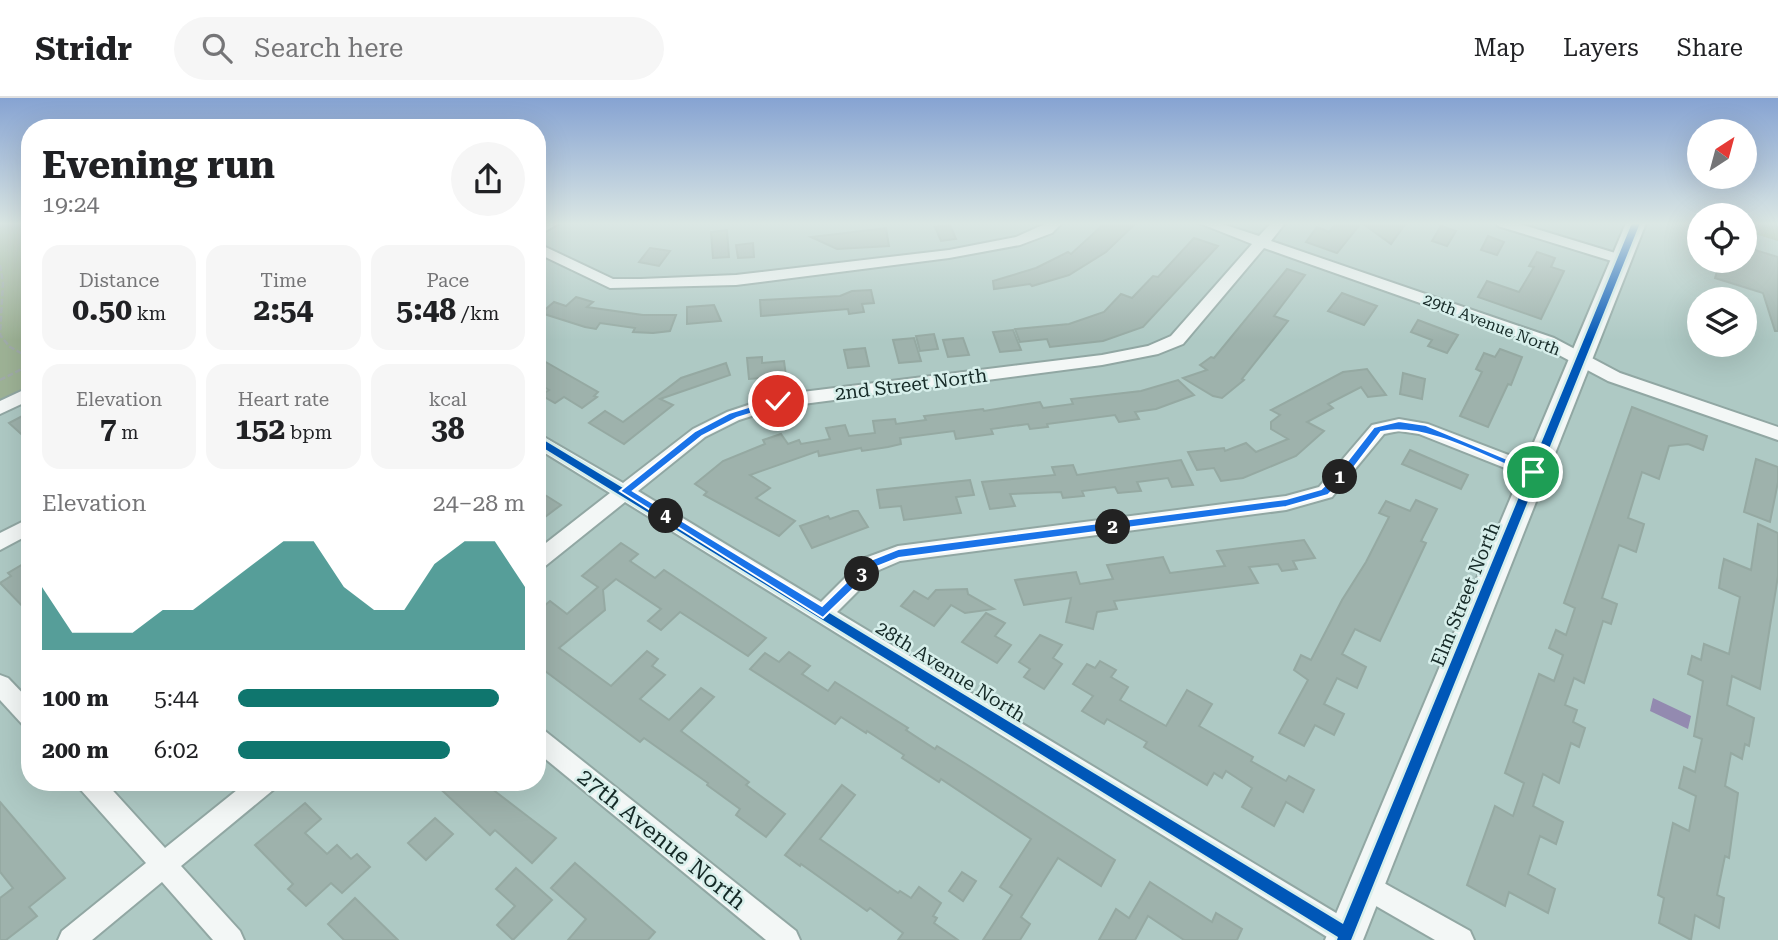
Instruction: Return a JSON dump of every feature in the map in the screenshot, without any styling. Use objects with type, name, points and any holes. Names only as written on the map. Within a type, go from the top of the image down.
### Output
[{"type":"street","points":[[569,262],[610,282],[655,284],[736,280],[881,262]]},
{"type":"street","name":"2nd Street North","points":[[546,554],[699,433],[733,416],[778,401],[1102,360],[1152,350],[1177,340],[1244,262]]},
{"type":"street","name":"29th Avenue North","points":[[1320,262],[1536,337],[1614,377],[1778,434]]},
{"type":"street","name":"Elm Street North","points":[[1345,937],[1619,262]]},
{"type":"street","points":[[0,408],[21,398]]},
{"type":"street","points":[[823,613],[872,564],[898,554],[1286,503],[1325,492],[1378,429],[1399,425],[1422,428],[1533,472]]},
{"type":"street","name":"28th Avenue North","points":[[546,444],[1345,937]]},
{"type":"street","points":[[0,542],[21,530]]},
{"type":"street","points":[[0,685],[21,707]]},
{"type":"street","name":"27th Avenue North","points":[[546,745],[787,940]]},
{"type":"street","points":[[97,791],[231,940]]},
{"type":"street","points":[[71,940],[254,791]]},
{"type":"street","points":[[1366,886],[1461,940]]},
{"type":"path","points":[[0,265],[3,283],[1,335],[10,347],[21,353]]},
{"type":"path","points":[[0,380],[21,370]]},
{"type":"green space","points":[[0,262],[21,262],[21,390],[0,400]]},
{"type":"shaded area","points":[[1653,698],[1691,716],[1688,729],[1650,711]]},
{"type":"building","points":[[640,262],[662,262],[659,266]]},
{"type":"building","points":[[1047,262],[1089,262],[1069,275],[1032,286],[1030,284],[994,289],[993,281]]},
{"type":"building","points":[[1172,262],[1203,262],[1143,327],[1103,341],[1050,347],[1047,339],[1020,342],[1015,329],[1069,324],[1104,312],[1121,294],[1132,298],[1153,276],[1158,277]]},
{"type":"building","points":[[1531,262],[1553,262],[1551,267],[1564,271],[1541,319],[1478,297],[1487,281],[1519,292],[1534,267],[1529,266]]},
{"type":"building","points":[[1757,262],[1778,262],[1778,331],[1775,331],[1763,293],[1757,291],[1757,287],[1744,287],[1715,278],[1716,273],[1757,273]]},
{"type":"building","points":[[1287,269],[1305,275],[1274,316],[1288,321],[1242,379],[1244,380],[1222,398],[1213,396],[1183,378],[1207,370],[1200,365],[1211,357],[1214,358]]},
{"type":"building","points":[[871,290],[874,303],[862,304],[864,312],[849,314],[848,309],[761,316],[760,300],[840,296],[852,291]]},
{"type":"building","points":[[1342,293],[1377,306],[1364,325],[1328,311]]},
{"type":"building","points":[[576,297],[593,302],[587,307],[643,315],[676,315],[670,331],[653,333],[633,332],[635,328],[600,323],[596,329],[546,315],[546,309],[554,302],[566,306]]},
{"type":"building","points":[[714,305],[721,321],[687,324],[687,307]]},
{"type":"building","points":[[1418,320],[1458,335],[1447,353],[1428,346],[1432,340],[1411,332]]},
{"type":"building","points":[[1013,330],[1021,350],[1000,352],[993,332]]},
{"type":"building","points":[[934,334],[938,349],[920,351],[916,336]]},
{"type":"building","points":[[914,338],[921,361],[899,363],[893,340]]},
{"type":"building","points":[[963,338],[969,355],[948,357],[943,340]]},
{"type":"building","points":[[865,348],[869,366],[848,368],[844,350]]},
{"type":"building","points":[[1500,349],[1522,357],[1511,385],[1508,384],[1488,427],[1460,416],[1482,372],[1476,369],[1484,353],[1495,357]]},
{"type":"building","points":[[762,357],[762,363],[784,361],[786,376],[749,379],[747,358]]},
{"type":"building","points":[[546,362],[598,392],[594,396],[597,397],[582,408],[564,397],[555,403],[546,398],[546,392],[549,390],[546,388]]},
{"type":"building","points":[[726,363],[730,375],[660,399],[673,405],[624,444],[589,423],[605,411],[623,422],[681,378]]},
{"type":"building","points":[[1367,369],[1386,395],[1368,397],[1361,387],[1328,404],[1333,408],[1307,422],[1324,431],[1296,456],[1243,478],[1221,481],[1214,468],[1197,470],[1188,452],[1224,448],[1225,451],[1246,443],[1256,452],[1288,439],[1271,429],[1271,422],[1280,415],[1271,410],[1343,372]]},
{"type":"building","points":[[1403,373],[1425,379],[1422,399],[1400,394]]},
{"type":"building","points":[[1178,380],[1194,395],[1156,409],[1135,412],[1139,419],[1119,422],[1115,415],[1047,424],[1048,427],[1030,429],[1028,424],[991,429],[993,434],[956,439],[954,431],[900,438],[901,444],[888,447],[862,451],[861,448],[819,456],[818,451],[750,475],[770,488],[756,498],[795,521],[779,536],[704,495],[707,492],[695,484],[723,461],[765,444],[763,440],[781,434],[788,444],[799,440],[801,444],[830,439],[826,428],[845,425],[849,436],[875,433],[873,421],[895,419],[896,424],[926,420],[924,416],[984,411],[1040,402],[1043,408],[1073,404],[1071,399],[1141,391]]},
{"type":"building","points":[[1632,407],[1707,436],[1703,450],[1688,444],[1669,446],[1659,479],[1642,472],[1628,518],[1644,524],[1636,552],[1619,545],[1602,598],[1617,604],[1611,624],[1603,621],[1584,683],[1574,678],[1565,705],[1577,710],[1573,722],[1585,728],[1579,747],[1571,743],[1559,783],[1543,774],[1533,806],[1563,822],[1556,844],[1540,836],[1528,874],[1555,889],[1548,913],[1509,892],[1505,906],[1467,885],[1495,806],[1513,816],[1524,783],[1505,773],[1539,674],[1554,681],[1563,655],[1549,648],[1556,630],[1566,635],[1575,608],[1564,603]]},
{"type":"building","points":[[21,417],[21,434],[9,423]]},
{"type":"building","points":[[1410,450],[1468,475],[1461,489],[1402,464]]},
{"type":"building","points":[[1756,459],[1778,467],[1778,482],[1770,522],[1744,512]]},
{"type":"building","points":[[1181,460],[1193,485],[1172,487],[1168,478],[1137,482],[1141,491],[1118,493],[1115,487],[1082,491],[1084,496],[1063,498],[1061,492],[1010,494],[1015,506],[990,509],[982,482],[1055,475],[1052,467],[1073,465],[1077,475]]},
{"type":"building","points":[[970,480],[974,495],[956,497],[961,513],[904,520],[901,506],[880,508],[877,490]]},
{"type":"building","points":[[546,496],[561,505],[546,516]]},
{"type":"building","points":[[1416,500],[1437,509],[1421,541],[1426,543],[1380,641],[1355,629],[1342,654],[1366,667],[1357,688],[1337,678],[1324,704],[1344,714],[1334,735],[1315,725],[1304,746],[1279,733],[1308,680],[1294,670],[1301,655],[1311,660],[1342,600],[1366,562],[1389,517],[1379,513],[1386,501],[1410,511]]},
{"type":"building","points":[[858,511],[868,527],[812,548],[800,526]]},
{"type":"building","points":[[1758,524],[1778,533],[1778,576],[1760,689],[1732,676],[1727,705],[1754,718],[1749,746],[1745,744],[1742,759],[1731,753],[1725,786],[1738,793],[1729,858],[1725,856],[1717,895],[1724,898],[1719,928],[1695,915],[1691,940],[1659,923],[1664,898],[1658,895],[1673,823],[1689,831],[1696,796],[1679,788],[1684,767],[1695,772],[1702,739],[1694,736],[1703,681],[1688,674],[1692,656],[1701,660],[1704,644],[1729,654],[1740,597],[1719,588],[1724,559],[1751,570]]},
{"type":"building","points":[[1304,540],[1315,558],[1293,561],[1297,569],[1282,571],[1278,564],[1249,567],[1258,583],[1114,601],[1117,609],[1097,612],[1093,629],[1066,622],[1071,598],[1024,605],[1015,580],[1076,572],[1080,584],[1113,579],[1107,565],[1163,557],[1170,573],[1225,566],[1217,551]]},
{"type":"building","points":[[621,543],[638,554],[630,561],[655,578],[664,570],[766,638],[748,656],[680,612],[661,630],[648,621],[661,609],[616,579],[603,590],[605,610],[559,648],[611,686],[647,651],[658,659],[652,666],[665,675],[640,699],[669,720],[701,688],[714,697],[681,731],[749,782],[746,785],[785,814],[766,837],[736,815],[740,809],[707,785],[708,783],[644,738],[640,742],[546,672],[546,604],[550,601],[567,614],[598,587],[582,576]]},
{"type":"building","points":[[21,565],[21,605],[0,583],[11,576],[8,573]]},
{"type":"building","points":[[967,589],[968,594],[994,609],[965,613],[951,605],[934,626],[901,606],[914,591],[928,599],[936,590]]},
{"type":"building","points":[[986,613],[1005,623],[995,636],[1011,645],[997,663],[962,642]]},
{"type":"building","points":[[1040,635],[1062,645],[1053,658],[1062,664],[1044,689],[1024,677],[1030,669],[1019,662]]},
{"type":"building","points":[[789,652],[810,666],[802,674],[828,691],[835,682],[908,728],[906,730],[935,749],[937,746],[1115,860],[1101,886],[1058,858],[1021,917],[1030,924],[1020,940],[983,940],[1012,895],[1000,887],[1031,839],[941,779],[939,782],[902,758],[904,755],[867,731],[866,733],[841,717],[835,724],[750,669],[765,653],[779,662]]},
{"type":"building","points":[[1100,661],[1116,670],[1111,677],[1128,687],[1120,700],[1166,726],[1187,690],[1212,704],[1199,726],[1253,757],[1251,761],[1286,781],[1289,776],[1314,790],[1303,812],[1286,802],[1274,826],[1242,807],[1252,788],[1226,771],[1222,778],[1214,773],[1207,785],[1144,747],[1147,742],[1107,719],[1104,724],[1082,711],[1093,696],[1073,684],[1087,664],[1095,668]]},
{"type":"building","points":[[842,785],[855,795],[820,839],[898,893],[900,891],[911,898],[919,887],[941,903],[933,916],[937,918],[934,923],[958,940],[898,940],[903,933],[870,908],[867,911],[785,855]]},
{"type":"building","points":[[443,791],[495,791],[556,838],[532,863],[495,830],[490,835]]},
{"type":"building","points":[[0,802],[65,878],[29,907],[37,916],[6,940],[0,940],[0,898],[13,888],[0,872]]},
{"type":"building","points":[[305,803],[321,819],[305,833],[327,854],[337,845],[351,859],[357,854],[370,867],[342,893],[331,883],[306,906],[288,889],[293,884],[255,845]]},
{"type":"building","points":[[435,818],[453,834],[426,860],[408,843]]},
{"type":"building","points":[[575,863],[655,932],[648,940],[568,940],[586,919],[551,888]]},
{"type":"building","points":[[516,868],[552,900],[513,940],[497,925],[515,906],[496,889]]},
{"type":"building","points":[[962,872],[976,881],[963,901],[949,891]]},
{"type":"building","points":[[1150,882],[1212,922],[1216,913],[1242,929],[1237,940],[1184,940],[1148,916],[1135,940],[1099,940],[1116,909],[1129,918]]},
{"type":"building","points":[[355,898],[398,940],[344,940],[328,924]]},
{"type":"cycle path","points":[[1344,940],[1620,262]]},
{"type":"cycle path","points":[[546,444],[1347,934]]},
{"type":"route","points":[[778,401],[733,416],[699,433],[625,491],[823,613],[872,564],[898,554],[1286,503],[1325,492],[1378,429],[1399,425],[1422,428],[1533,472]]}]
